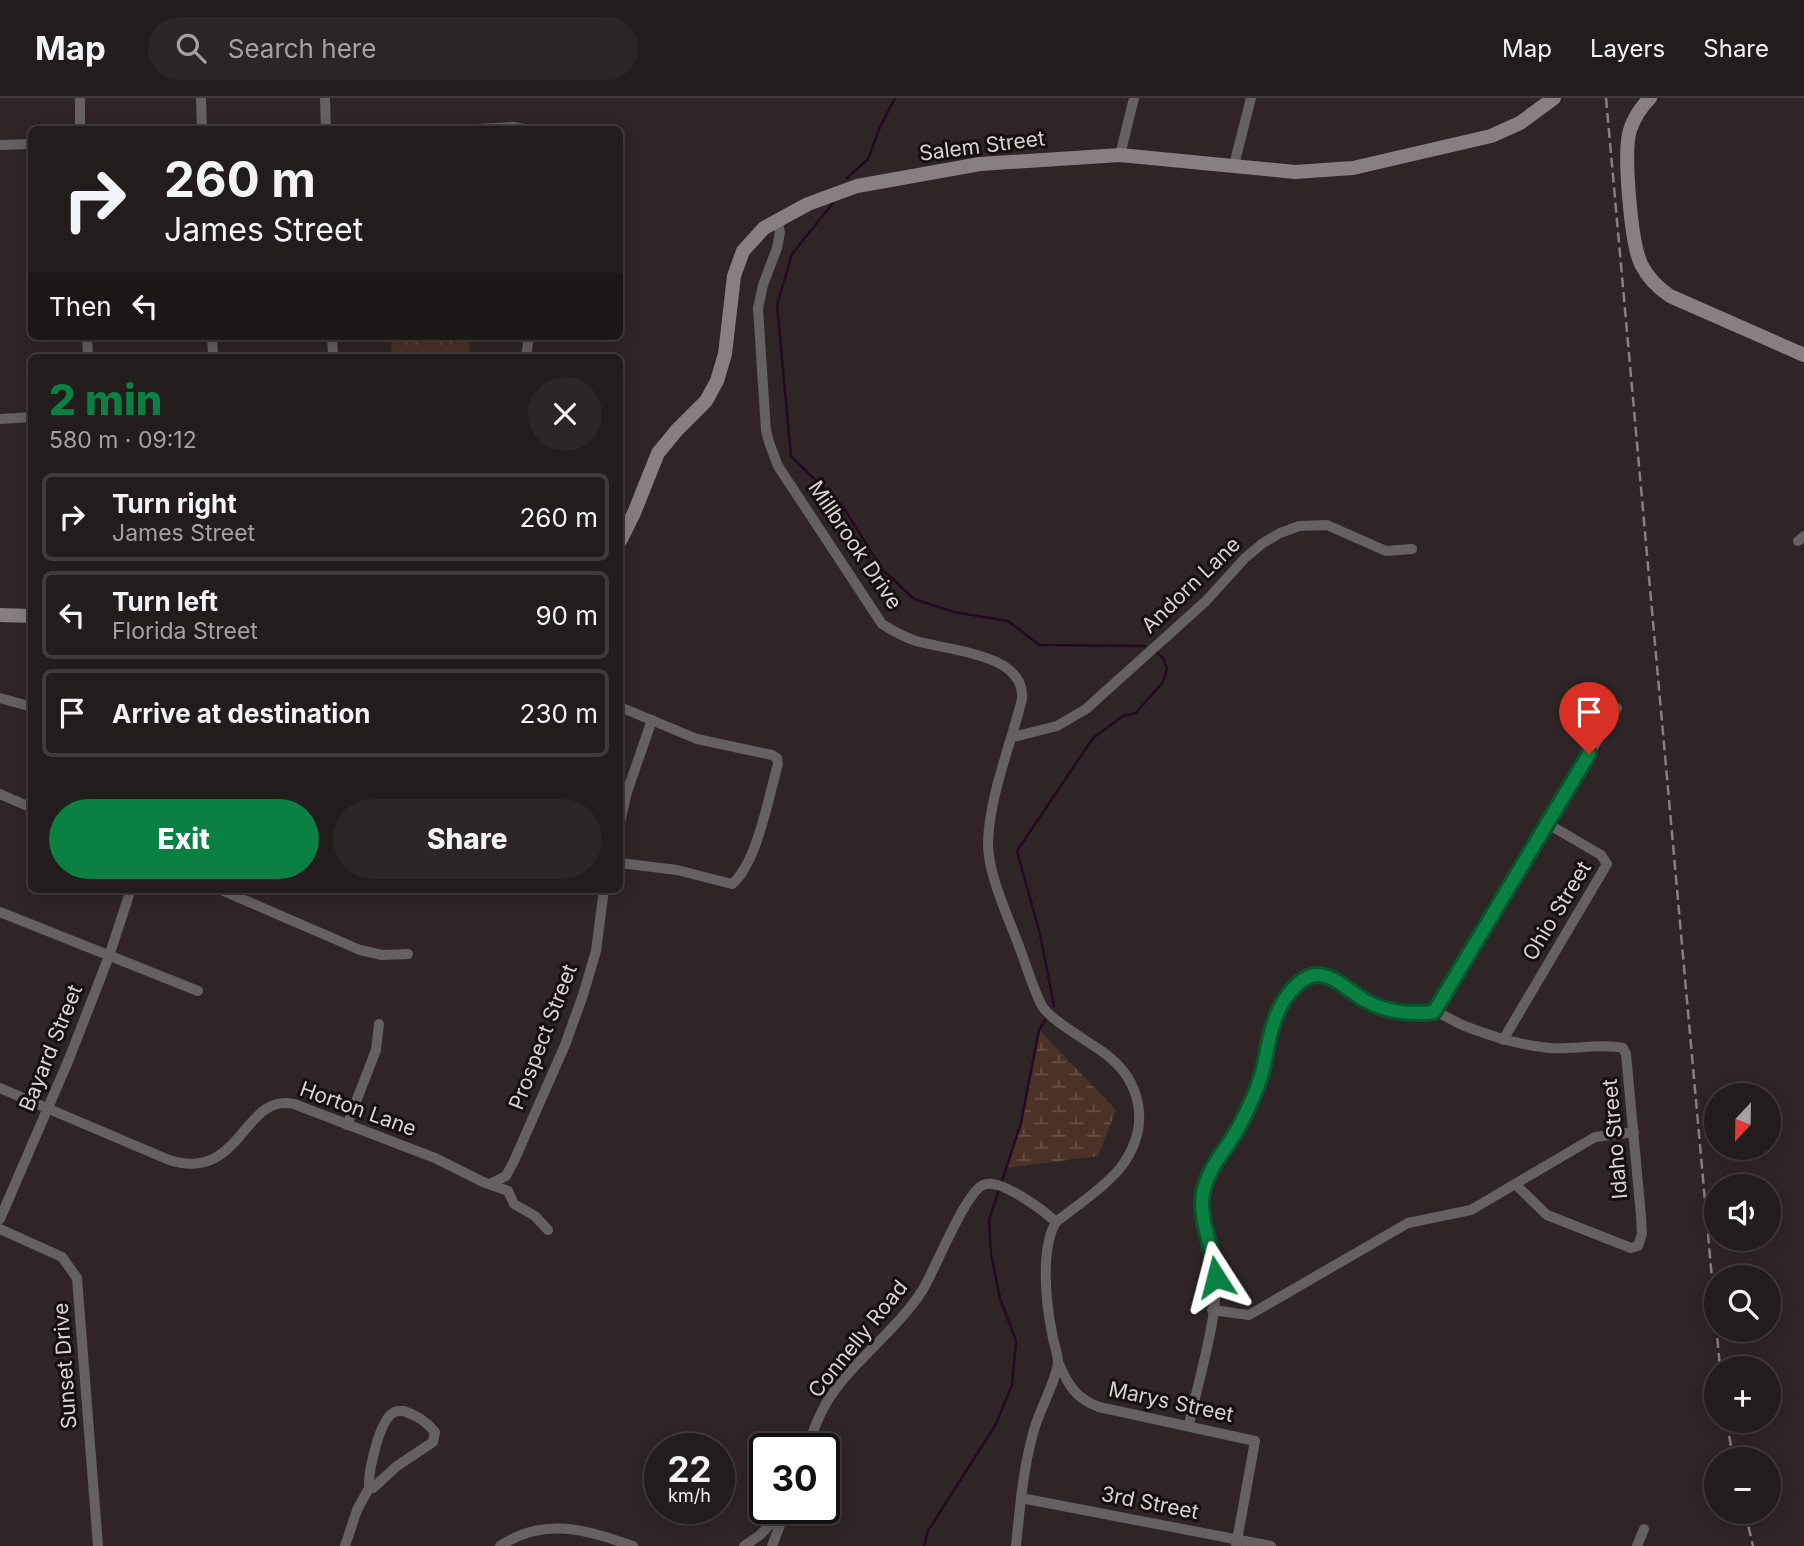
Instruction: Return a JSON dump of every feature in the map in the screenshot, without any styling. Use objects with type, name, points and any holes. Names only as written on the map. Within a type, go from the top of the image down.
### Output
[{"type":"street","points":[[80,98],[80,126]]},
{"type":"street","points":[[201,98],[202,126]]},
{"type":"street","points":[[325,98],[326,126]]},
{"type":"street","points":[[1120,155],[1134,98]]},
{"type":"street","points":[[1234,165],[1251,98]]},
{"type":"street","name":"Salem Street","points":[[623,535],[658,453],[706,401],[717,381],[727,340],[734,276],[743,251],[756,235],[777,220],[808,204],[845,189],[979,164],[1120,155],[1295,172],[1353,168],[1491,136],[1520,123],[1554,98]]},
{"type":"street","points":[[1650,98],[1639,112],[1630,131],[1628,145],[1627,167],[1633,227],[1640,263],[1652,281],[1670,296],[1804,355]]},
{"type":"street","points":[[0,145],[28,144]]},
{"type":"street","name":"Millbrook Drive","points":[[777,220],[780,232],[777,248],[763,285],[758,308],[766,430],[778,466],[882,624],[908,639],[975,653],[1000,664],[1014,676],[1023,691],[993,805],[988,843],[997,885],[1041,1005],[1105,1053],[1123,1070],[1133,1085],[1141,1113],[1135,1142],[1120,1168],[1056,1222]]},
{"type":"street","points":[[0,419],[28,417]]},
{"type":"street","name":"Andorn Lane","points":[[1013,737],[1057,726],[1086,709],[1206,601],[1245,558],[1280,533],[1299,526],[1327,525],[1386,551],[1412,549]]},
{"type":"street","points":[[0,615],[28,616]]},
{"type":"street","points":[[0,698],[28,706]]},
{"type":"street","points":[[623,708],[697,739],[764,752],[777,758],[756,842],[736,882],[729,885],[677,870],[623,863]]},
{"type":"street","points":[[1434,1012],[1617,708]]},
{"type":"street","points":[[623,809],[652,720]]},
{"type":"street","points":[[0,794],[28,806]]},
{"type":"street","name":"Ohio Street","points":[[1503,1040],[1607,864],[1601,855],[1548,824]]},
{"type":"street","name":"Bayard Street","points":[[0,1219],[48,1109],[109,956],[130,893]]},
{"type":"street","points":[[228,893],[360,950],[382,955],[408,954]]},
{"type":"street","name":"Prospect Street","points":[[489,1184],[494,1184],[506,1176],[565,1045],[593,966],[603,893]]},
{"type":"street","points":[[0,912],[198,991]]},
{"type":"street","points":[[1189,1426],[1216,1277],[1214,1256],[1203,1218],[1202,1195],[1209,1174],[1241,1125],[1255,1092],[1273,1021],[1284,1000],[1305,978],[1312,975],[1325,976],[1381,1008],[1403,1012],[1434,1012],[1503,1040]]},
{"type":"street","points":[[347,1125],[376,1050],[379,1024]]},
{"type":"street","name":"Idaho Street","points":[[1503,1040],[1550,1048],[1623,1048],[1626,1054],[1641,1216],[1639,1245],[1635,1249],[1631,1248],[1547,1214],[1515,1184]]},
{"type":"street","name":"Horton Lane","points":[[0,1088],[169,1160],[190,1165],[218,1157],[234,1144],[265,1109],[278,1102],[293,1104],[435,1158],[508,1191],[514,1204],[535,1216],[548,1230]]},
{"type":"street","points":[[1212,1310],[1249,1315],[1408,1223],[1471,1210],[1595,1137],[1633,1132]]},
{"type":"street","name":"Connelly Road","points":[[814,1433],[828,1401],[921,1293],[965,1205],[976,1189],[984,1184],[992,1184],[1033,1203],[1056,1222]]},
{"type":"street","points":[[1016,1546],[1026,1456],[1058,1362],[1046,1286],[1048,1252],[1056,1222]]},
{"type":"street","name":"Sunset Drive","points":[[0,1230],[62,1257],[77,1278],[98,1546]]},
{"type":"street","name":"Marys Street","points":[[1058,1362],[1065,1377],[1085,1401],[1099,1407],[1255,1441],[1236,1543]]},
{"type":"street","points":[[345,1546],[369,1488],[369,1471],[388,1417],[394,1412],[404,1411],[428,1423],[435,1432],[433,1442],[397,1466],[373,1488],[369,1488]]},
{"type":"street","name":"3rd Street","points":[[1021,1498],[1236,1543],[1271,1546]]},
{"type":"street","points":[[744,1546],[771,1524]]},
{"type":"street","points":[[772,1546],[781,1524]]},
{"type":"street","points":[[499,1546],[514,1536],[547,1527],[569,1528],[633,1546]]},
{"type":"street","points":[[1637,1546],[1644,1529]]},
{"type":"green space","points":[[391,340],[470,340],[469,354],[392,354]]},
{"type":"green space","points":[[1039,1030],[1116,1110],[1098,1156],[1006,1168],[1021,1123]]},
{"type":"waterway","points":[[847,178],[868,159],[895,98]]},
{"type":"waterway","points":[[833,203],[792,254],[777,305],[791,456],[843,507],[882,569],[914,599],[954,612],[1008,621],[1039,645],[1145,646]]},
{"type":"waterway","points":[[1054,1006],[1040,934],[1017,851],[1093,738],[1123,716],[1136,713],[1163,682],[1167,669],[1164,659],[1157,653]]},
{"type":"waterway","points":[[924,1546],[928,1531],[996,1424],[1012,1385],[1016,1341],[1000,1298],[991,1254],[989,1220],[1021,1123],[1039,1030],[1045,1020]]},
{"type":"railway","points":[[1606,98],[1719,1356]]},
{"type":"railway","points":[[1729,1433],[1731,1447]]},
{"type":"railway","points":[[1748,1524],[1753,1546]]},
{"type":"route","points":[[1216,1277],[1214,1256],[1203,1218],[1202,1195],[1209,1174],[1241,1125],[1255,1092],[1273,1021],[1284,1000],[1305,978],[1312,975],[1325,976],[1381,1008],[1403,1012],[1434,1012],[1589,754]]}]
